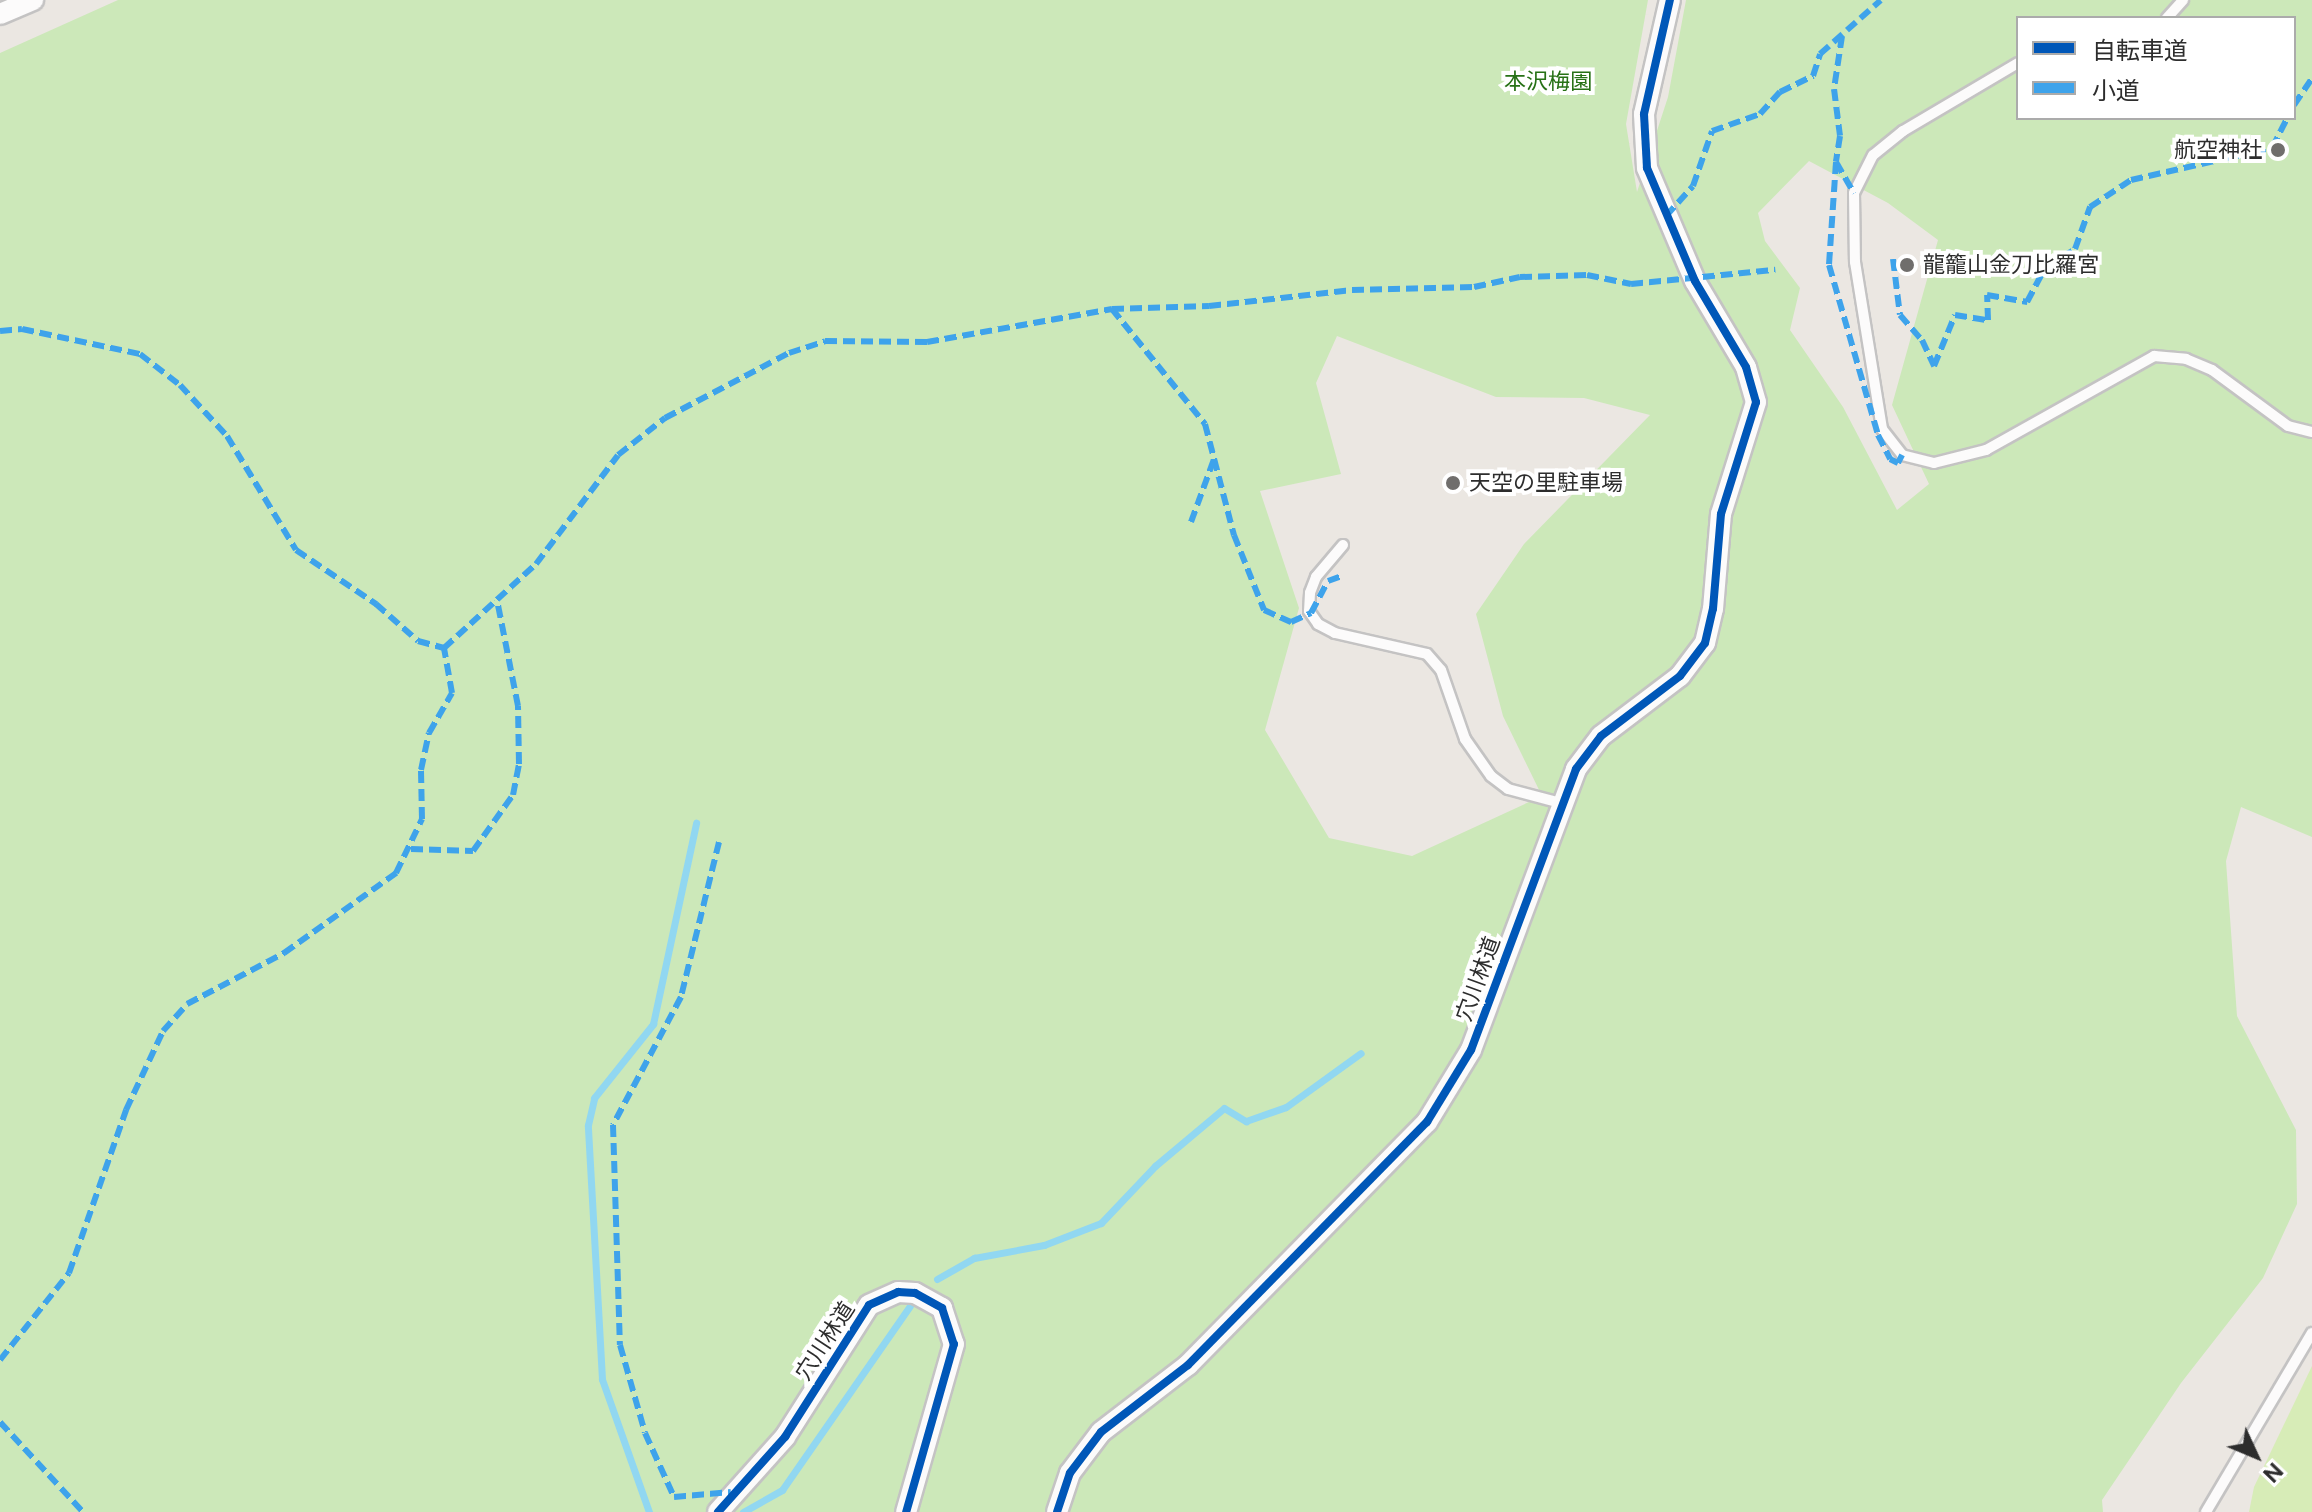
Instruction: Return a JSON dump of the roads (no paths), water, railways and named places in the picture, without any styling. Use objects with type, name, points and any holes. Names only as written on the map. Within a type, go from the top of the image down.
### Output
[{"type":"street","points":[[0,14],[33,0]]},
{"type":"street","name":"穴川林道","points":[[1057,1512],[1070,1473],[1101,1432],[1188,1365],[1399,1153],[1447,1095],[1471,1050],[1576,769],[1601,736],[1664,690],[1705,643],[1713,609],[1721,514],[1756,402],[1746,367],[1695,281],[1647,168],[1644,114],[1670,0]]},
{"type":"street","name":"穴川林道","points":[[718,1512],[785,1437],[869,1305],[898,1292],[915,1293],[942,1308],[954,1344],[906,1512]]},
{"type":"lane","points":[[2169,16],[2183,0]]},
{"type":"lane","points":[[2016,64],[1903,131],[1873,155],[1854,193],[1855,262],[1882,429],[1902,455],[1934,463],[1986,450],[2154,356],[2186,359],[2212,370],[2288,426],[2312,432]]},
{"type":"lane","points":[[1343,545],[1316,577],[1310,593],[1309,611],[1318,624],[1427,654],[1441,670],[1465,739],[1491,776],[1508,789],[1561,803]]},
{"type":"lane","points":[[2206,1512],[2312,1333]]},
{"type":"waterway","points":[[649,1512],[602,1379],[588,1125],[594,1098],[653,1024],[696,823]]},
{"type":"waterway","points":[[937,1279],[974,1258],[1044,1245],[1101,1223],[1155,1166],[1224,1108],[1246,1121],[1286,1107],[1361,1053]]},
{"type":"waterway","points":[[743,1512],[782,1490],[910,1306]]},
{"type":"place","name":"航空神社","points":[[2278,150]]},
{"type":"place","name":"龍籠山金刀比羅宮","points":[[1907,265]]},
{"type":"place","name":"天空の里駐車場","points":[[1453,483]]},
{"type":"park label","name":"本沢梅園","points":[[1548,82]]}]
